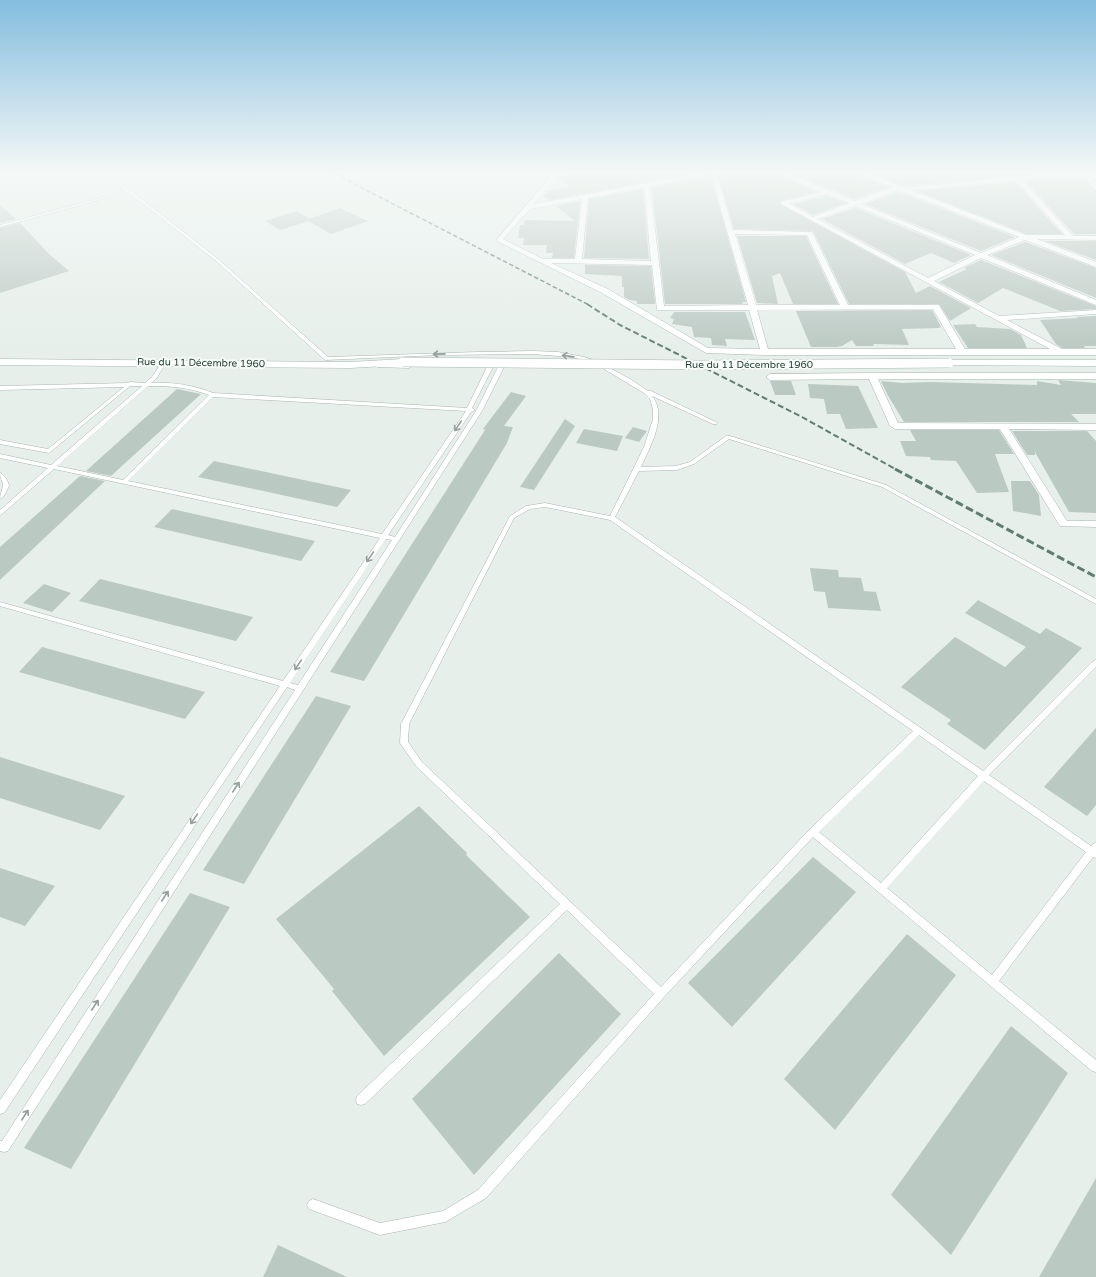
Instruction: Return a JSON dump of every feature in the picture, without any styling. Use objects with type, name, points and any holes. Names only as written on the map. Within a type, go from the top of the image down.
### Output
[{"type":"street","points":[[505,234],[499,240],[605,291],[706,350],[765,352],[1096,352]]},
{"type":"street","points":[[578,261],[581,234]]},
{"type":"street","points":[[651,234],[660,308],[936,307],[962,352]]},
{"type":"street","points":[[730,234],[765,352]]},
{"type":"street","points":[[810,234],[845,307]]},
{"type":"street","points":[[841,234],[1081,363]]},
{"type":"street","points":[[927,234],[1096,303]]},
{"type":"street","points":[[1016,234],[1096,265]]},
{"type":"street","points":[[1067,234],[1071,238]]},
{"type":"street","points":[[929,280],[1025,237],[1096,238]]},
{"type":"street","points":[[538,260],[654,263]]},
{"type":"street","points":[[998,318],[1096,312]]},
{"type":"street","name":"Rue du 11 Décembre 1960","points":[[0,358],[327,359],[403,362],[700,365],[1096,363]]},
{"type":"street","name":"Rue du 11 Décembre 1960","points":[[0,362],[350,365],[403,362]]},
{"type":"street","points":[[872,376],[895,426],[1096,428]]},
{"type":"street","points":[[770,377],[1096,376]]},
{"type":"street","points":[[1003,427],[1064,524],[1096,524]]},
{"type":"lane","points":[[183,234],[216,260],[327,359],[378,356],[509,353],[547,354],[583,358],[715,423]]},
{"type":"lane","points":[[0,513],[154,378],[164,363]]},
{"type":"lane","points":[[350,365],[605,368]]},
{"type":"lane","points":[[0,1109],[469,410],[490,367]]},
{"type":"lane","points":[[2,1147],[479,411],[501,367]]},
{"type":"lane","points":[[0,442],[49,451],[130,384]]},
{"type":"lane","points":[[0,388],[170,384],[212,395],[479,411]]},
{"type":"lane","points":[[612,518],[651,437],[656,421],[657,410],[653,399],[646,390]]},
{"type":"lane","points":[[124,482],[212,395]]},
{"type":"lane","points":[[636,468],[677,468],[692,463],[728,437],[884,486],[1096,602]]},
{"type":"lane","points":[[0,456],[396,540]]},
{"type":"lane","points":[[0,475],[5,480],[6,484],[5,490],[0,497]]},
{"type":"lane","points":[[661,994],[419,764],[404,743],[405,724],[512,517],[528,507],[545,504],[612,518],[983,776],[1095,850],[993,981]]},
{"type":"lane","points":[[0,604],[299,688]]},
{"type":"lane","points":[[881,888],[983,776],[1096,663]]},
{"type":"lane","points":[[313,1205],[380,1229],[445,1216],[482,1194],[661,994],[813,832],[918,730]]},
{"type":"lane","points":[[813,832],[1096,1066]]},
{"type":"lane","points":[[361,1100],[567,904]]},
{"type":"building","points":[[0,234],[30,234],[49,254],[69,271],[0,293]]},
{"type":"building","points":[[519,234],[577,234],[574,258],[552,258],[553,253],[546,253],[547,245],[523,245],[524,238],[518,238]]},
{"type":"building","points":[[586,234],[647,234],[649,259],[584,258]]},
{"type":"building","points":[[657,234],[727,234],[746,302],[742,302],[743,304],[665,304]]},
{"type":"building","points":[[814,234],[834,234],[905,272],[916,293],[930,286],[971,308],[950,321],[939,304],[849,304]]},
{"type":"building","points":[[849,234],[918,234],[971,255],[954,263],[931,253],[905,264]]},
{"type":"building","points":[[938,234],[1006,234],[1015,237],[981,251]]},
{"type":"building","points":[[1025,234],[1062,234],[1026,234]]},
{"type":"building","points":[[737,236],[806,236],[838,304],[793,304],[780,273],[772,276],[778,304],[757,303]]},
{"type":"building","points":[[1045,241],[1096,241],[1096,260]]},
{"type":"building","points":[[1025,242],[1096,268],[1096,298],[991,255]]},
{"type":"building","points":[[981,260],[1096,306],[1096,309],[1060,311],[1003,288],[978,303],[939,282],[967,269],[964,268]]},
{"type":"building","points":[[585,265],[651,266],[655,304],[637,304],[637,301],[624,297],[622,276],[585,274]]},
{"type":"building","points":[[932,310],[941,327],[902,329],[909,345],[873,344],[874,346],[856,346],[852,340],[842,346],[836,347],[811,347],[796,311]]},
{"type":"building","points":[[674,312],[745,312],[755,340],[725,339],[727,346],[712,345],[711,338],[694,337],[692,327],[672,324],[674,319],[670,318]]},
{"type":"building","points":[[1096,316],[1096,346],[1084,346],[1085,348],[1062,348],[1056,344],[1040,320],[1079,318],[1075,317]]},
{"type":"building","points":[[975,324],[977,327],[1010,329],[1021,335],[1027,348],[968,348],[953,325]]},
{"type":"building","points":[[1058,380],[1096,383],[1096,414],[1071,414],[1079,422],[904,422],[881,381],[902,383],[930,382],[1037,385],[1037,381],[1061,385]]},
{"type":"building","points":[[770,381],[791,381],[796,395],[775,395]]},
{"type":"building","points":[[808,384],[858,386],[878,428],[846,429],[840,414],[827,414],[824,399],[810,398]]},
{"type":"building","points":[[177,389],[201,394],[111,476],[86,471]]},
{"type":"building","points":[[511,392],[526,396],[504,426],[513,427],[507,443],[364,681],[330,672],[485,430],[483,429]]},
{"type":"building","points":[[565,419],[575,426],[534,490],[520,487]]},
{"type":"building","points":[[633,427],[647,431],[639,442],[625,438]]},
{"type":"building","points":[[584,429],[623,436],[617,451],[576,443]]},
{"type":"building","points":[[910,430],[999,430],[1014,454],[995,454],[1009,492],[977,493],[956,461],[931,460],[930,457],[906,456],[900,441],[916,441]]},
{"type":"building","points":[[1012,431],[1087,431],[1096,441],[1096,513],[1069,512],[1035,452],[1035,455],[1027,455]]},
{"type":"building","points":[[214,461],[351,490],[337,507],[198,477]]},
{"type":"building","points":[[80,476],[105,481],[0,580],[0,547]]},
{"type":"building","points":[[1011,481],[1030,481],[1039,495],[1041,516],[1013,511]]},
{"type":"building","points":[[172,509],[315,541],[301,561],[154,527]]},
{"type":"building","points":[[810,568],[838,570],[839,577],[861,578],[864,591],[876,592],[881,611],[828,608],[825,592],[814,591]]},
{"type":"building","points":[[100,579],[253,617],[236,641],[79,601]]},
{"type":"building","points":[[44,584],[71,593],[52,612],[23,603]]},
{"type":"building","points":[[978,600],[1040,634],[1046,628],[1082,648],[985,750],[947,724],[951,720],[901,687],[955,637],[1005,667],[1026,647],[965,613]]},
{"type":"building","points":[[42,647],[205,692],[185,719],[19,672]]},
{"type":"building","points":[[316,696],[351,706],[244,884],[203,870]]},
{"type":"building","points":[[1096,728],[1096,805],[1087,816],[1044,787]]},
{"type":"building","points":[[0,757],[125,796],[100,830],[0,798]]},
{"type":"building","points":[[419,806],[467,853],[466,855],[530,917],[384,1056],[332,991],[334,989],[276,919]]},
{"type":"building","points":[[813,857],[856,892],[732,1027],[688,983]]},
{"type":"building","points":[[0,868],[55,886],[25,926],[0,917]]},
{"type":"building","points":[[190,893],[230,907],[71,1169],[24,1148]]},
{"type":"building","points":[[907,934],[956,975],[835,1130],[784,1079]]},
{"type":"building","points":[[559,953],[621,1014],[474,1175],[412,1099]]},
{"type":"building","points":[[1011,1026],[1068,1073],[951,1255],[891,1195]]},
{"type":"building","points":[[1096,1178],[1096,1277],[1039,1277]]},
{"type":"building","points":[[278,1245],[347,1277],[263,1277]]},
{"type":"railway","points":[[451,234],[589,305]]},
{"type":"railway","points":[[587,304],[620,325],[802,417],[897,470]]},
{"type":"railway","points":[[895,469],[1096,577]]}]
